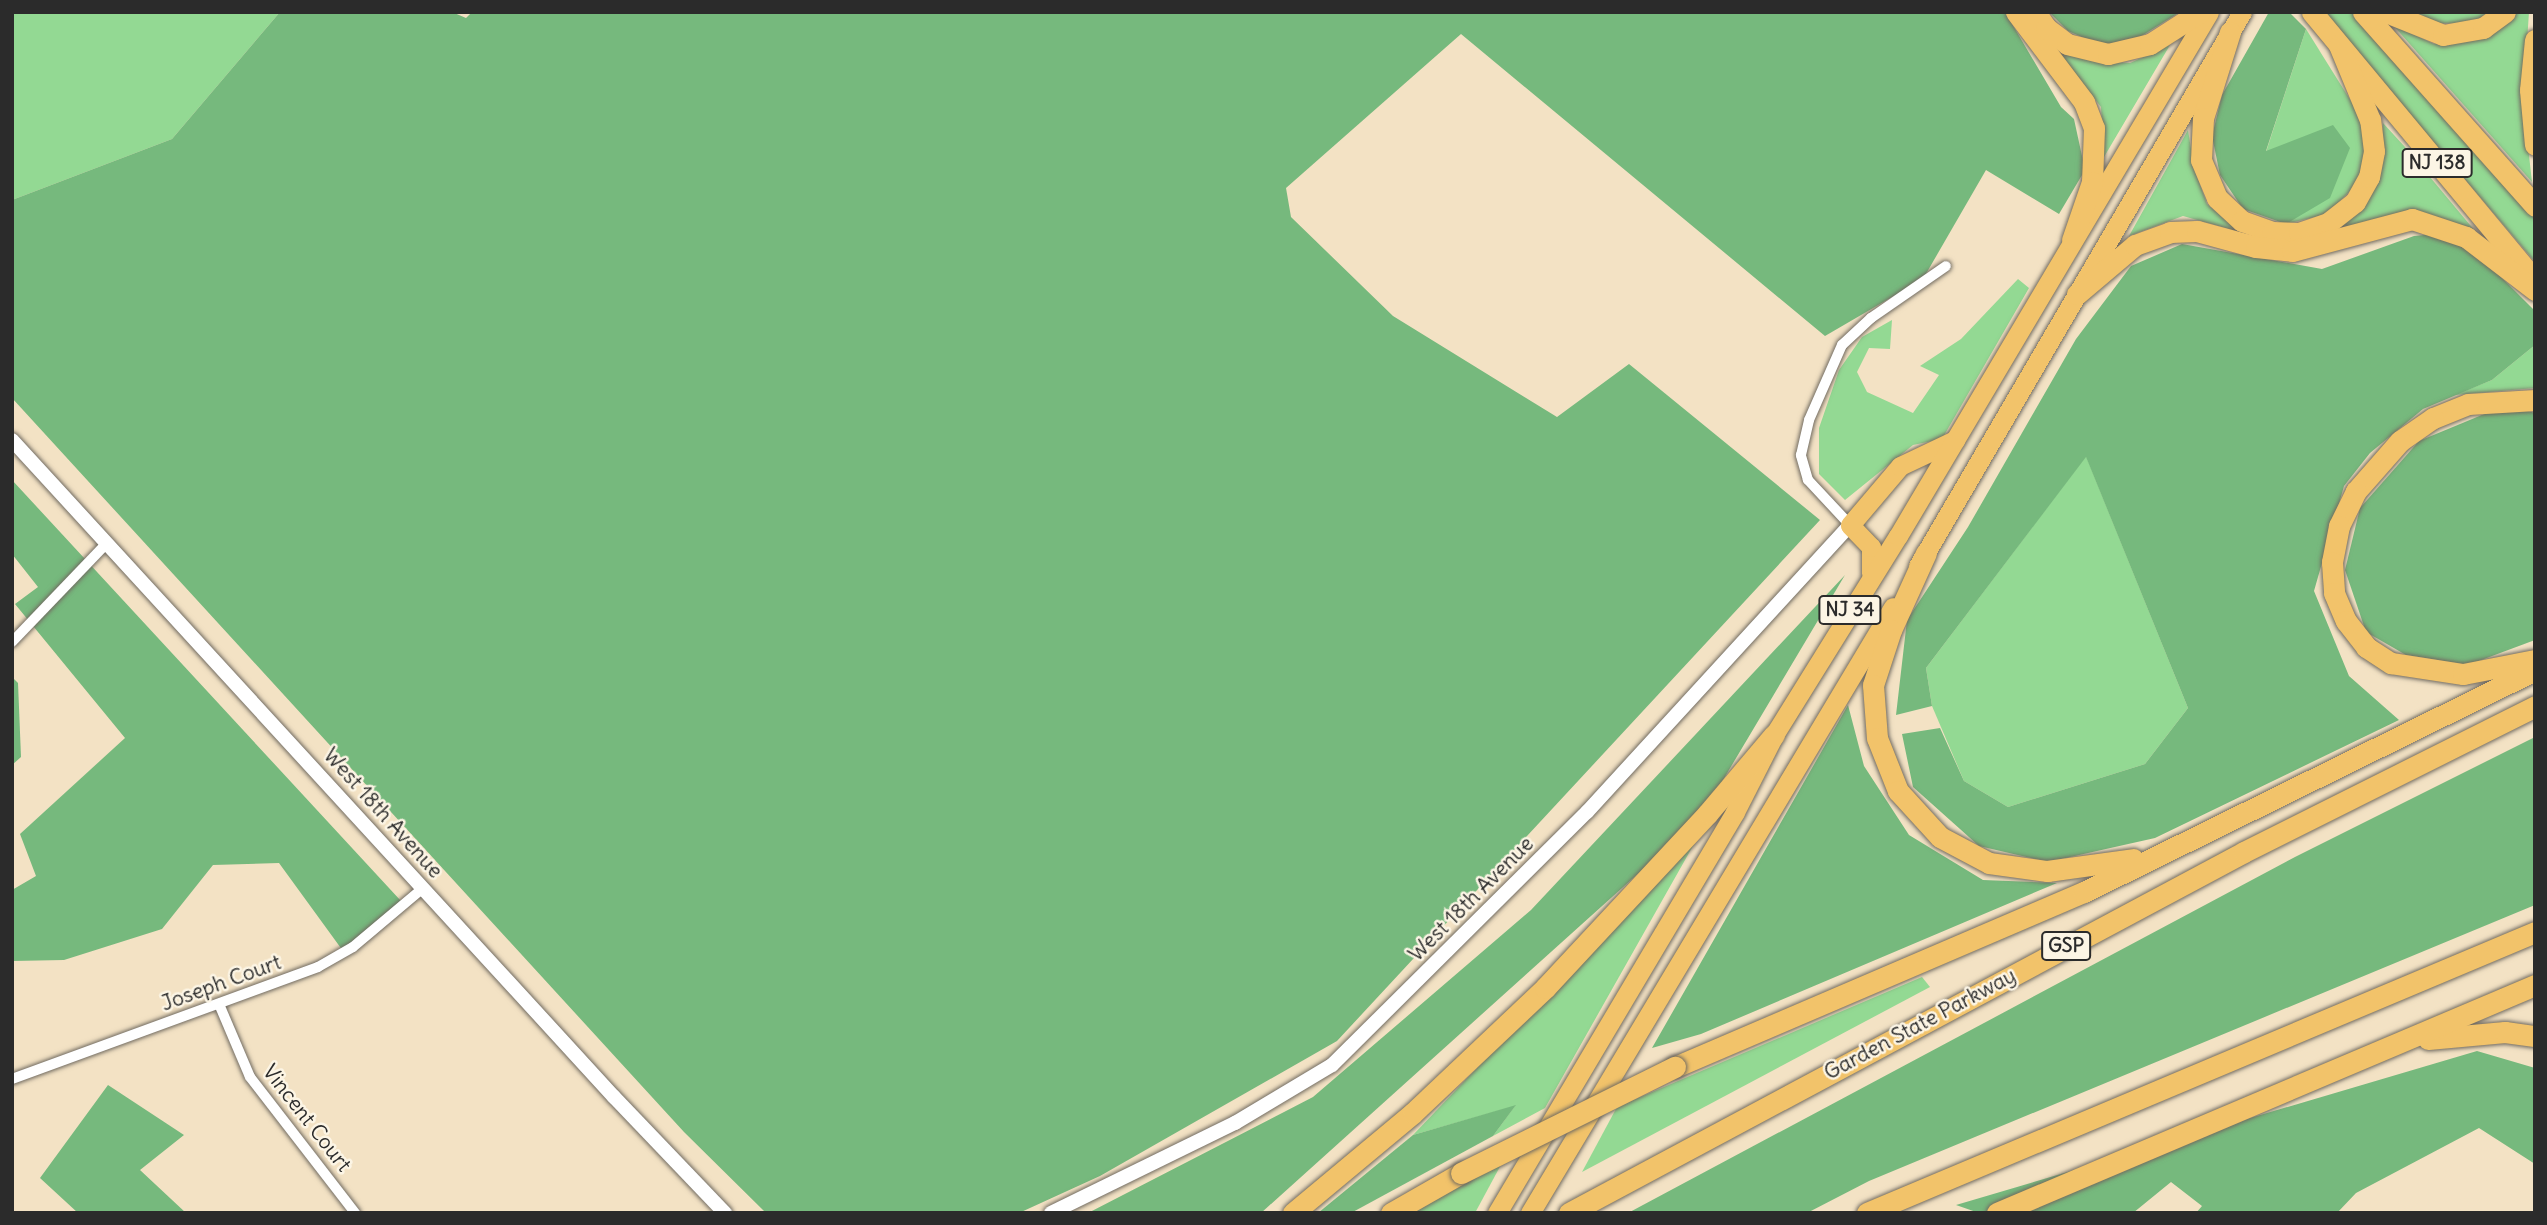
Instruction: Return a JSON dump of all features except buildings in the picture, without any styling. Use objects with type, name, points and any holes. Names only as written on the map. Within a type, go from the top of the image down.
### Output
[{"type":"highway","points":[[2016,12],[2084,102],[2094,128],[2092,181],[2072,240]]},
{"type":"highway","points":[[2035,12],[2046,28],[2067,44],[2108,54],[2150,44],[2200,12]]},
{"type":"highway","name":"NJ 34","points":[[1497,1213],[1735,812],[1774,734],[1955,440],[2209,12]]},
{"type":"highway","name":"NJ 34","points":[[1530,1213],[1926,552],[2242,12]]},
{"type":"highway","name":"NJ 138","points":[[2312,12],[2535,281]]},
{"type":"highway","name":"NJ 138","points":[[2363,12],[2535,206]]},
{"type":"highway","points":[[2386,12],[2424,30],[2450,35],[2483,27],[2505,12]]},
{"type":"highway","points":[[2230,32],[2203,118],[2201,160],[2217,198],[2242,221],[2272,232],[2299,233],[2328,223],[2355,202],[2369,177],[2374,151],[2370,120],[2339,45]]},
{"type":"highway","points":[[2535,40],[2530,90],[2535,145]]},
{"type":"highway","points":[[2077,294],[2135,245],[2170,232],[2197,231],[2256,247],[2292,251],[2412,219],[2466,237],[2535,290]]},
{"type":"highway","points":[[2535,400],[2468,404],[2434,418],[2400,442],[2367,475],[2346,508],[2334,543],[2332,570],[2346,621],[2366,646],[2391,663],[2463,674],[2535,660]]},
{"type":"highway","points":[[1870,578],[1871,547],[1850,525],[1900,466],[1955,440]]},
{"type":"highway","points":[[1926,552],[1891,630],[1873,685],[1877,738],[1888,771],[1907,805],[1940,836],[1965,853],[2018,869],[2090,868],[2162,852]]},
{"type":"highway","points":[[1391,1213],[1461,1173],[1675,1067],[2084,892],[2535,670]]},
{"type":"highway","name":"Garden State Parkway","points":[[1569,1213],[2244,852],[2535,706]]},
{"type":"highway","points":[[1293,1213],[1413,1113],[1545,988],[1708,813],[1774,734]]},
{"type":"highway","points":[[1867,1213],[2535,932]]},
{"type":"highway","points":[[1997,1213],[2535,985]]},
{"type":"highway","points":[[2402,1042],[2483,1033],[2535,1036]]},
{"type":"street","points":[[1850,525],[1808,480],[1801,455],[1809,420],[1842,345],[1871,317],[1946,266]]},
{"type":"street","name":"West 18th Avenue","points":[[12,440],[725,1213]]},
{"type":"street","name":"West 18th Avenue","points":[[1051,1213],[1270,1105],[1332,1065],[1587,812],[1850,525]]},
{"type":"street","points":[[12,642],[107,543]]},
{"type":"street","name":"Joseph Court","points":[[12,1079],[336,959],[423,888]]},
{"type":"street","name":"Vincent Court","points":[[219,1004],[250,1077],[355,1213]]},
{"type":"green space","points":[[12,12],[280,12],[172,139],[12,200]]},
{"type":"green space","points":[[280,12],[452,12],[466,18],[472,12],[2005,12],[2061,107],[2074,119],[2085,170],[2059,214],[1986,170],[1923,279],[1825,336],[1461,34],[1286,188],[1291,217],[1393,316],[1557,417],[1629,364],[1820,520],[1337,1041],[1100,1176],[1019,1213],[766,1213],[684,1132],[12,398],[12,200],[172,139]]},
{"type":"green space","points":[[2049,12],[2180,12],[2140,37],[2120,45],[2098,44],[2068,31]]},
{"type":"green space","points":[[2269,12],[2289,12],[2306,29],[2266,151],[2333,125],[2350,148],[2330,198],[2286,224],[2243,209],[2220,175],[2212,136],[2222,95]]},
{"type":"green space","points":[[2323,12],[2355,12],[2535,218],[2535,262]]},
{"type":"green space","points":[[2411,12],[2490,12],[2470,24],[2438,23]]},
{"type":"green space","points":[[2515,12],[2529,12],[2523,102],[2532,182],[2393,25],[2434,44],[2470,41],[2502,25]]},
{"type":"green space","points":[[2306,29],[2359,114],[2368,148],[2358,183],[2327,214],[2286,224],[2266,152]]},
{"type":"green space","points":[[2049,40],[2095,61],[2130,63],[2170,45],[2104,157],[2101,107]]},
{"type":"green space","points":[[2383,123],[2475,231],[2406,211],[2334,232],[2382,148]]},
{"type":"green space","points":[[2188,130],[2194,168],[2207,204],[2240,232],[2183,216],[2129,236]]},
{"type":"green space","points":[[2456,232],[2535,311],[2535,345],[2492,380],[2423,409],[2370,453],[2344,486],[2314,591],[2349,676],[2399,720],[2155,838],[2048,862],[1979,846],[1913,787],[1902,734],[1940,728],[1964,781],[2008,807],[2145,764],[2188,708],[2086,457],[1926,668],[1932,706],[1896,715],[1907,620],[1968,527],[2076,339],[2131,266],[2182,244],[2322,269],[2414,236]]},
{"type":"green space","points":[[2018,279],[2029,288],[1942,439],[1913,445],[1845,500],[1819,474],[1819,428],[1839,370],[1862,337],[1892,320],[1890,349],[1869,348],[1857,372],[1867,392],[1913,413],[1939,375],[1920,366],[1961,339]]},
{"type":"green space","points":[[2535,345],[2535,388],[2455,395],[2492,380]]},
{"type":"green space","points":[[2506,405],[2535,413],[2535,640],[2468,665],[2406,655],[2366,632],[2345,570],[2360,508],[2419,441]]},
{"type":"green space","points":[[2086,456],[2188,708],[2145,764],[2008,807],[1964,781],[1932,706],[1926,668]]},
{"type":"green space","points":[[12,480],[401,901],[343,951],[279,863],[213,865],[162,929],[64,960],[12,961],[12,890],[36,876],[20,834],[125,738],[15,604],[38,587],[12,554]]},
{"type":"green space","points":[[1845,575],[1701,817],[1261,1213],[1088,1213],[1313,1097],[1531,910]]},
{"type":"green space","points":[[12,677],[18,683],[21,757],[12,765]]},
{"type":"green space","points":[[1848,705],[1864,766],[1909,835],[1983,880],[2057,883],[1701,1034],[1652,1048]]},
{"type":"green space","points":[[2535,737],[2535,905],[1869,1181],[1807,1213],[1628,1213],[2295,857]]},
{"type":"green space","points":[[1698,837],[1545,1108],[1493,1136],[1515,1106],[1413,1135]]},
{"type":"green space","points":[[1922,977],[1930,987],[1582,1172],[1617,1107]]},
{"type":"green space","points":[[2477,1051],[2535,1068],[2535,1164],[2479,1128],[2356,1193],[2337,1213],[2196,1213],[2202,1206],[2171,1182],[2133,1213],[1979,1213],[1956,1205]]},
{"type":"green space","points":[[108,1085],[184,1135],[140,1170],[186,1213],[78,1213],[40,1178]]},
{"type":"green space","points":[[1516,1105],[1493,1136],[1351,1213],[1318,1213],[1413,1135]]},
{"type":"green space","points":[[1503,1161],[1475,1213],[1412,1213]]}]
